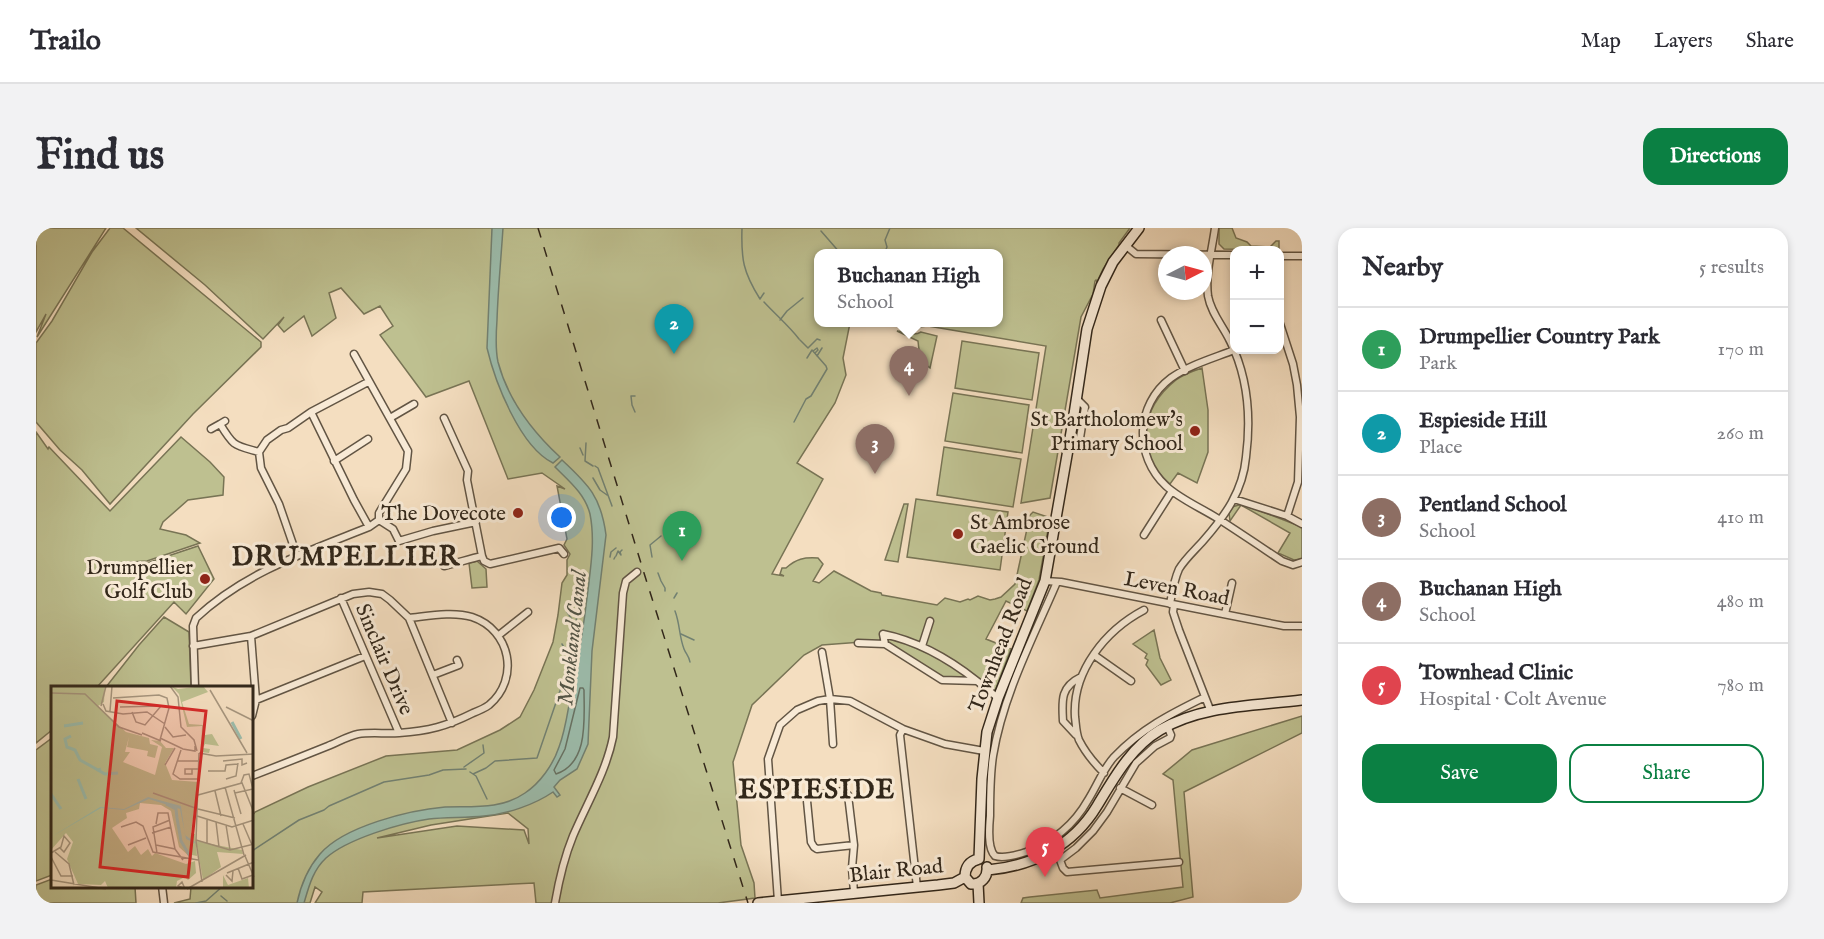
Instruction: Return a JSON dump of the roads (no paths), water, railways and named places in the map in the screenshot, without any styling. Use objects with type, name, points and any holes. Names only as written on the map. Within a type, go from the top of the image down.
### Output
[{"type":"street","name":"Townhead Road","points":[[980,859],[984,751],[987,732],[1045,581],[1089,319],[1101,286],[1119,254],[1139,228]]},
{"type":"street","points":[[1212,248],[1215,228]]},
{"type":"street","points":[[1125,245],[1136,254]]},
{"type":"street","points":[[1119,254],[1158,254]]},
{"type":"street","points":[[1212,255],[1230,255]]},
{"type":"street","points":[[1284,256],[1302,256]]},
{"type":"street","points":[[1210,300],[1230,342]]},
{"type":"street","points":[[1161,320],[1185,371]]},
{"type":"street","points":[[1284,336],[1293,364],[1300,404],[1298,482],[1287,516]]},
{"type":"street","points":[[1230,352],[1173,377],[1158,390],[1145,414],[1142,433],[1145,454],[1155,473],[1172,491],[1221,520],[1282,561],[1293,564],[1302,562]]},
{"type":"street","points":[[354,354],[408,451],[406,469],[379,513],[379,520]]},
{"type":"street","points":[[1211,711],[1172,607],[1179,569],[1221,520],[1234,500],[1242,481],[1249,433],[1247,402],[1235,354]]},
{"type":"street","points":[[297,556],[279,504],[261,468],[259,452],[267,440],[311,412],[368,382]]},
{"type":"street","points":[[390,418],[414,404]]},
{"type":"street","points":[[311,412],[369,527]]},
{"type":"street","points":[[444,418],[468,471],[467,480],[484,561],[490,564],[559,548],[564,554]]},
{"type":"street","points":[[212,429],[223,423],[231,442],[259,452]]},
{"type":"street","points":[[334,461],[368,439]]},
{"type":"street","points":[[1144,535],[1172,491]]},
{"type":"street","points":[[1234,500],[1287,516],[1302,524]]},
{"type":"street","points":[[379,520],[393,529],[399,541],[476,522]]},
{"type":"street","points":[[195,686],[193,626],[196,618],[202,612],[238,586],[276,564],[369,527],[379,520]]},
{"type":"street","points":[[452,555],[454,564]]},
{"type":"street","points":[[444,566],[460,564],[482,556]]},
{"type":"street","points":[[555,903],[561,870],[572,839],[610,753],[623,593],[626,581],[637,572]]},
{"type":"street","name":"Leven Road","points":[[1045,581],[1172,607],[1225,614],[1284,626],[1302,626]]},
{"type":"street","points":[[1057,582],[1018,674],[999,705],[992,762],[989,830],[992,853],[997,858],[1024,853],[1048,842],[1071,824],[1113,759],[1144,729],[1205,696]]},
{"type":"street","points":[[1225,614],[1232,583]]},
{"type":"street","points":[[193,646],[251,636],[353,594],[369,592],[381,594],[409,618],[452,723]]},
{"type":"street","name":"Sinclair Drive","points":[[341,598],[399,733]]},
{"type":"street","points":[[1078,738],[1075,712],[1081,677],[1112,632],[1129,618],[1144,610]]},
{"type":"street","points":[[499,635],[528,612]]},
{"type":"street","points":[[254,775],[357,734],[436,729],[487,706],[502,691],[508,674],[507,652],[499,635],[482,621],[471,616],[441,615],[409,618]]},
{"type":"street","points":[[922,646],[930,621]]},
{"type":"street","points":[[885,644],[883,634],[922,646],[945,657],[977,681],[999,705]]},
{"type":"street","points":[[251,636],[256,700],[254,708]]},
{"type":"street","points":[[858,643],[885,644],[942,680],[977,681]]},
{"type":"street","points":[[822,652],[830,699],[833,744]]},
{"type":"street","points":[[1094,655],[1131,681]]},
{"type":"street","points":[[256,700],[365,656]]},
{"type":"street","points":[[433,675],[459,665]]},
{"type":"street","points":[[1081,677],[1074,680],[1062,696],[1063,722],[1104,773]]},
{"type":"street","points":[[778,901],[768,759],[780,725],[797,710],[818,701],[830,699],[850,701],[903,729],[945,744],[984,751]]},
{"type":"street","points":[[987,870],[1023,863],[1054,850],[1072,838],[1096,808],[1129,758],[1144,742],[1167,726],[1211,711],[1302,700]]},
{"type":"street","points":[[1060,860],[1093,831],[1136,763],[1155,746],[1170,738],[1167,726]]},
{"type":"street","points":[[903,729],[900,735],[918,887]]},
{"type":"street","points":[[1120,788],[1152,805]]},
{"type":"street","points":[[854,845],[817,849],[814,847],[811,842],[807,801],[809,796],[843,791],[847,793],[854,845],[852,868],[854,892]]},
{"type":"street","points":[[1087,802],[1096,808]]},
{"type":"street","points":[[1054,850],[1067,872],[1179,862]]},
{"type":"street","points":[[979,903],[978,883],[983,880],[987,870],[986,862],[980,859]]},
{"type":"street","name":"Blair Road","points":[[965,877],[967,867],[980,859]]},
{"type":"street","name":"Blair Road","points":[[758,903],[954,883],[965,877]]},
{"type":"street","name":"Blair Road","points":[[965,877],[971,884],[978,883]]},
{"type":"street","points":[[162,888],[164,903]]},
{"type":"water","points":[[492,228],[503,228],[496,336],[498,362],[508,389],[522,414],[560,457],[553,463],[541,455],[520,429],[496,378],[487,348]]},
{"type":"water","points":[[562,460],[580,477],[597,501],[606,535],[592,651],[588,744],[577,769],[560,780],[554,787],[560,795],[557,797],[553,792],[529,805],[493,815],[417,821],[347,844],[326,858],[312,879],[304,903],[297,903],[300,889],[311,865],[331,844],[345,835],[378,821],[414,812],[445,807],[496,805],[506,802],[531,789],[550,767],[559,747],[567,718],[583,628],[592,552],[588,507],[571,483],[555,467]]},
{"type":"waterway","points":[[742,228],[742,248],[747,273],[760,299],[764,293]]},
{"type":"waterway","points":[[886,249],[885,240],[890,228]]},
{"type":"waterway","points":[[821,231],[837,249]]},
{"type":"waterway","points":[[780,320],[803,298]]},
{"type":"waterway","points":[[764,302],[799,339]]},
{"type":"waterway","points":[[800,340],[808,348],[817,339],[820,340]]},
{"type":"waterway","points":[[813,351],[817,348],[815,353]]},
{"type":"waterway","points":[[817,356],[822,348]]},
{"type":"waterway","points":[[794,422],[806,399],[811,396],[827,369],[812,350],[807,358]]},
{"type":"waterway","points":[[635,396],[631,396],[635,412]]},
{"type":"waterway","points":[[586,443],[585,461],[593,466]]},
{"type":"waterway","points":[[580,448],[583,455]]},
{"type":"waterway","points":[[595,466],[598,468],[612,506]]},
{"type":"waterway","points":[[593,478],[600,490],[607,495]]},
{"type":"waterway","points":[[652,557],[650,545],[661,536]]},
{"type":"waterway","points":[[610,557],[611,552],[616,548]]},
{"type":"waterway","points":[[616,556],[618,551],[621,555],[622,550]]},
{"type":"waterway","points":[[658,573],[665,591]]},
{"type":"waterway","name":"Monkland Canal","points":[[562,685],[570,657],[582,586]]},
{"type":"waterway","points":[[674,598],[677,593]]},
{"type":"waterway","points":[[675,611],[682,644],[690,662]]},
{"type":"waterway","name":"Monkland Canal","points":[[567,612],[575,624]]},
{"type":"waterway","points":[[681,634],[694,640]]},
{"type":"waterway","name":"Monkland Canal","points":[[562,644],[569,656]]},
{"type":"waterway","name":"Monkland Canal","points":[[473,774],[495,761],[537,758],[562,685],[569,680]]},
{"type":"waterway","points":[[464,767],[484,753],[483,745]]},
{"type":"waterway","points":[[254,850],[299,820],[384,782],[429,775],[443,770],[466,769]]},
{"type":"waterway","points":[[470,772],[476,776],[487,799]]},
{"type":"waterway","points":[[196,903],[206,901],[221,888]]},
{"type":"waterway","points":[[221,896],[227,901]]},
{"type":"railway","points":[[538,228],[748,903]]},
{"type":"place","name":"Espieside Hill","points":[[674,354]]},
{"type":"place","name":"Buchanan High","points":[[909,396]]},
{"type":"place","name":"St Bartholomew's Primary School","points":[[1195,431]]},
{"type":"place","name":"Pentland School","points":[[875,474]]},
{"type":"place","name":"The Dovecote","points":[[518,513]]},
{"type":"place","name":"St Ambrose Gaelic Ground","points":[[958,534]]},
{"type":"place","name":"Drumpellier Country Park","points":[[682,561]]},
{"type":"place","name":"Drumpellier Golf Club","points":[[205,579]]},
{"type":"place","name":"Townhead Clinic","points":[[1045,877]]},
{"type":"district","name":"DRUMPELLIER","points":[[346,556]]},
{"type":"district","name":"ESPIESIDE","points":[[817,789]]}]
